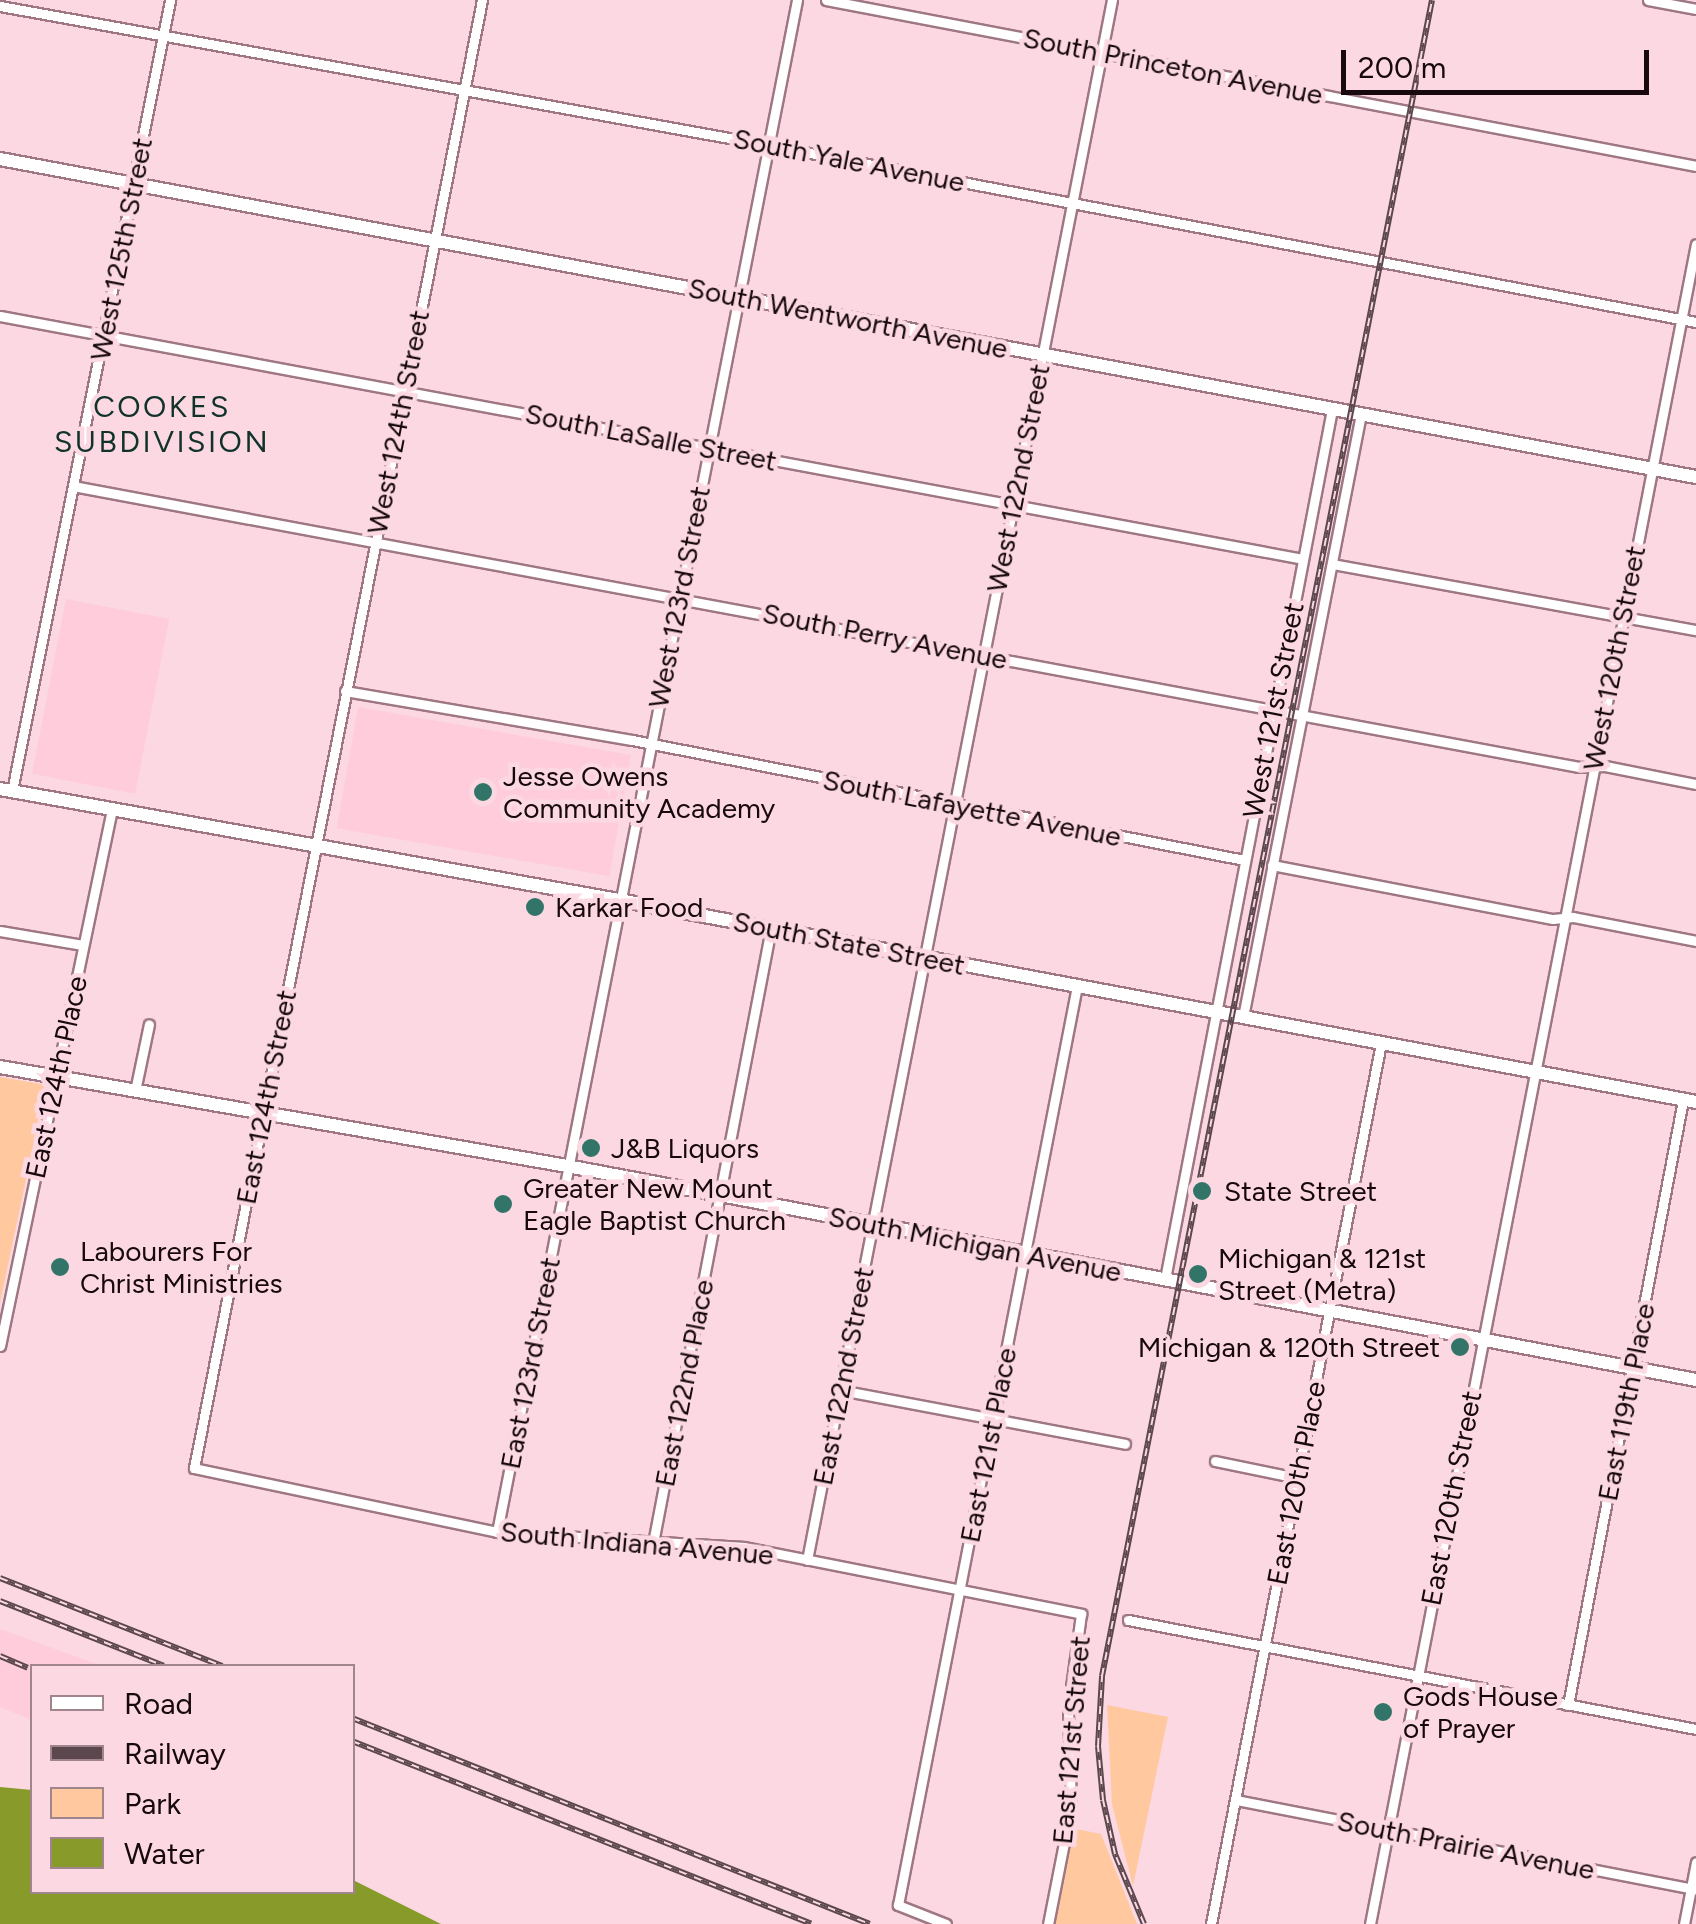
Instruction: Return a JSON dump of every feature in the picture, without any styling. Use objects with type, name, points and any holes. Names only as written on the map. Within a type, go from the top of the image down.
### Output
[{"type":"street","name":"West 125th Street","points":[[6,790],[73,486],[170,0]]},
{"type":"street","name":"West 124th Street","points":[[315,844],[482,0]]},
{"type":"street","name":"West 123rd Street","points":[[619,900],[796,0]]},
{"type":"street","name":"South Princeton Avenue","points":[[826,0],[1696,166]]},
{"type":"street","name":"West 122nd Street","points":[[923,957],[1112,0]]},
{"type":"street","points":[[1648,0],[1696,9]]},
{"type":"street","name":"South Yale Avenue","points":[[0,6],[768,145],[1696,322]]},
{"type":"street","name":"South Wentworth Avenue","points":[[0,159],[1696,478]]},
{"type":"street","name":"West 120th Street","points":[[1532,1071],[1696,244]]},
{"type":"street","name":"South LaSalle Street","points":[[0,316],[1303,559]]},
{"type":"street","name":"West 121st Street","points":[[1215,1012],[1332,409]]},
{"type":"street","name":"West 121st Street","points":[[1242,1017],[1361,414]]},
{"type":"street","name":"South Perry Avenue","points":[[73,486],[1274,710],[1696,784]]},
{"type":"street","points":[[1332,564],[1696,630]]},
{"type":"street","name":"South Lafayette Avenue","points":[[345,691],[1244,860]]},
{"type":"street","name":"South State Street","points":[[6,790],[771,928],[1690,1101]]},
{"type":"street","name":"East 124th Place","points":[[0,1346],[112,809]]},
{"type":"street","name":"East 124th Street","points":[[194,1468],[315,844]]},
{"type":"street","points":[[1272,865],[1696,941]]},
{"type":"street","name":"East 123rd Street","points":[[497,1532],[619,900]]},
{"type":"street","name":"East 122nd Place","points":[[653,1542],[771,928]]},
{"type":"street","points":[[0,931],[83,946]]},
{"type":"street","name":"East 122nd Street","points":[[807,1560],[923,957]]},
{"type":"street","name":"East 121st Place","points":[[946,1924],[898,1905],[1077,986]]},
{"type":"street","points":[[1165,1279],[1215,1012]]},
{"type":"street","points":[[136,1090],[149,1024]]},
{"type":"street","name":"East 120th Place","points":[[1212,1924],[1381,1043]]},
{"type":"street","name":"South Michigan Avenue","points":[[0,1067],[567,1166],[1696,1380]]},
{"type":"street","name":"East 120th Street","points":[[1370,1924],[1532,1071]]},
{"type":"street","name":"East 119th Place","points":[[1568,1705],[1690,1101]]},
{"type":"street","points":[[840,1390],[1124,1444]]},
{"type":"street","points":[[1215,1462],[1297,1478]]},
{"type":"street","name":"South Indiana Avenue","points":[[194,1468],[497,1532],[744,1547],[1082,1614]]},
{"type":"street","name":"East 121st Street","points":[[1048,1924],[1070,1807],[1068,1709],[1082,1614]]},
{"type":"street","points":[[1128,1620],[1696,1729]]},
{"type":"street","name":"South Prairie Avenue","points":[[1236,1800],[1693,1889]]},
{"type":"street","points":[[1684,1924],[1696,1862]]},
{"type":"shaded area","points":[[66,599],[169,619],[135,794],[32,774]]},
{"type":"shaded area","name":"Jesse Owens Community Academy","points":[[358,707],[631,755],[609,876],[337,828]]},
{"type":"shaded area","points":[[0,1629],[96,1664],[30,1664],[30,1719],[0,1707]]},
{"type":"green space","points":[[0,1077],[41,1084],[45,1089],[0,1303]]},
{"type":"green space","points":[[1107,1705],[1168,1717],[1133,1886],[1112,1804]]},
{"type":"green space","points":[[1071,1828],[1101,1834],[1137,1924],[1053,1924]]},
{"type":"water","points":[[0,1787],[30,1790],[30,1894],[355,1894],[355,1881],[441,1924],[0,1924]]},
{"type":"railway","points":[[1144,1924],[1115,1854],[1103,1800],[1098,1746],[1102,1676],[1432,0]]},
{"type":"railway","points":[[0,1578],[217,1664]]},
{"type":"railway","points":[[0,1601],[159,1664]]},
{"type":"railway","points":[[0,1656],[28,1668]]},
{"type":"railway","points":[[355,1719],[870,1924]]},
{"type":"railway","points":[[355,1742],[811,1924]]},
{"type":"place","name":"Jesse Owens Community Academy","points":[[483,792]]},
{"type":"place","name":"Karkar Food","points":[[535,907]]},
{"type":"place","name":"J&B Liquors","points":[[591,1148]]},
{"type":"place","name":"State Street","points":[[1202,1191]]},
{"type":"place","name":"Greater New Mount Eagle Baptist Church","points":[[503,1204]]},
{"type":"place","name":"Labourers For Christ Ministries","points":[[60,1267]]},
{"type":"place","name":"Michigan & 121st Street (Metra)","points":[[1198,1274]]},
{"type":"place","name":"Michigan & 120th Street","points":[[1460,1347]]},
{"type":"place","name":"Gods House of Prayer","points":[[1383,1712]]},
{"type":"district","name":"COOKES SUBDIVISION","points":[[162,424]]}]
